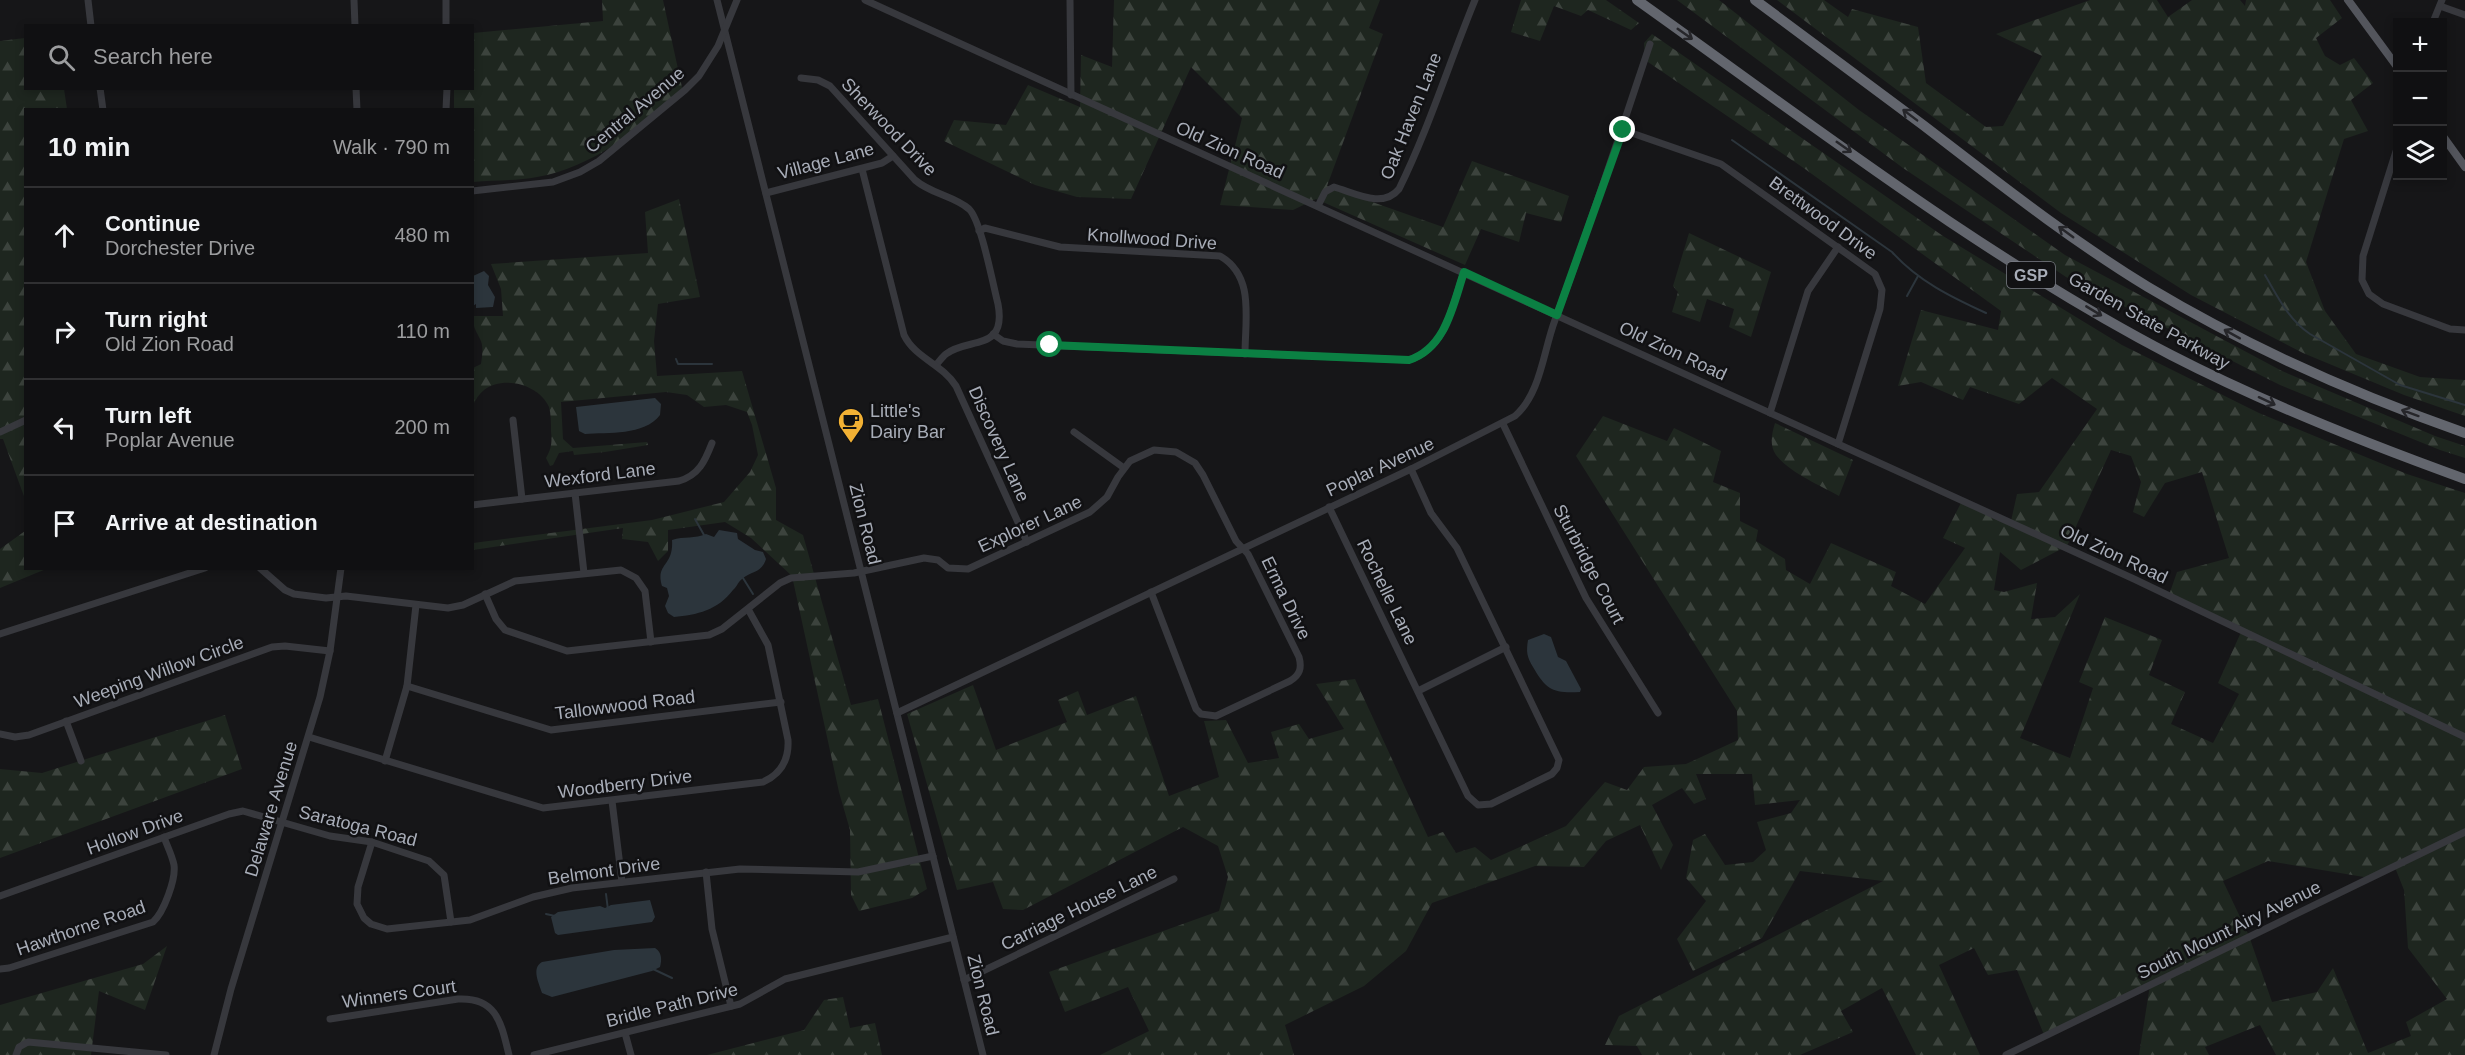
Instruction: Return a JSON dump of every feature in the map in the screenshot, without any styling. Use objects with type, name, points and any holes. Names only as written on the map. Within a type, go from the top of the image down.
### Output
[{"type":"highway","name":"Garden State Parkway","points":[[1637,0],[1944,218],[2024,270],[2120,327],[2222,381],[2289,411],[2382,449],[2465,479]]},
{"type":"highway","name":"Garden State Parkway","points":[[1755,0],[2084,245],[2148,286],[2248,343],[2307,371],[2372,399],[2465,432]]},
{"type":"main road","points":[[2348,0],[2393,61]]},
{"type":"main road","points":[[2447,142],[2465,167]]},
{"type":"street","points":[[88,0],[91,24]]},
{"type":"street","points":[[354,0],[355,24]]},
{"type":"street","points":[[446,0],[446,24]]},
{"type":"street","name":"Zion Road","points":[[717,0],[983,1055]]},
{"type":"street","name":"Central Avenue","points":[[474,191],[553,182],[580,172],[599,161],[690,86],[710,60],[737,0]]},
{"type":"street","name":"Old Zion Road","points":[[865,0],[2134,579],[2465,737]]},
{"type":"street","points":[[1070,0],[1071,95]]},
{"type":"street","name":"Oak Haven Lane","points":[[1318,206],[1324,192],[1334,188],[1382,200],[1392,196],[1399,189],[1442,91],[1454,51],[1475,0]]},
{"type":"street","points":[[2435,18],[2441,3],[2465,15]]},
{"type":"street","name":"Poplar Avenue","points":[[897,713],[1411,469],[1503,424],[1523,409],[1623,130],[1650,44]]},
{"type":"street","name":"Sherwood Drive","points":[[801,78],[818,80],[830,86],[919,184],[969,210],[979,231],[1000,313],[998,327],[993,334]]},
{"type":"street","points":[[100,90],[103,108]]},
{"type":"street","points":[[356,90],[357,108]]},
{"type":"street","points":[[446,108],[447,90]]},
{"type":"street","name":"Brettwood Drive","points":[[1623,130],[1721,164],[1875,274],[1882,299],[1838,444]]},
{"type":"street","name":"Village Lane","points":[[766,193],[862,169],[882,163],[893,156]]},
{"type":"street","points":[[2393,158],[2363,256],[2361,271],[2363,284],[2373,298],[2383,304],[2450,329],[2465,330]]},
{"type":"street","name":"Discovery Lane","points":[[862,169],[903,335],[916,353],[947,374],[959,391],[1027,542]]},
{"type":"street","name":"Knollwood Drive","points":[[979,231],[985,228],[1042,244],[1077,249],[1220,256],[1235,268],[1244,285],[1245,354]]},
{"type":"street","points":[[1770,413],[1808,291],[1838,247]]},
{"type":"street","points":[[936,365],[946,353],[983,342],[993,334],[1004,341],[1017,344],[1402,360],[1417,357],[1434,346],[1442,334],[1464,272]]},
{"type":"street","points":[[513,420],[522,499]]},
{"type":"street","points":[[0,432],[24,421]]},
{"type":"street","name":"Sturbridge Court","points":[[1503,424],[1586,598],[1658,713]]},
{"type":"street","points":[[1074,432],[1124,468]]},
{"type":"street","name":"Wexford Lane","points":[[474,505],[685,479],[704,463],[712,443]]},
{"type":"street","name":"Explorer Lane","points":[[485,594],[496,619],[505,630],[567,651],[713,634],[788,579],[862,572],[924,558],[938,560],[948,568],[968,569],[1097,508],[1107,497],[1124,468],[1137,456],[1154,450],[1170,451],[1190,459],[1203,475],[1236,541],[1243,548]]},
{"type":"street","name":"Rochelle Lane","points":[[1329,507],[1468,796],[1474,803],[1483,806],[1491,804],[1548,776],[1557,768],[1557,756],[1457,548],[1431,513],[1411,469]]},
{"type":"street","points":[[575,493],[584,573]]},
{"type":"street","name":"Erma Drive","points":[[1151,592],[1196,709],[1201,714],[1216,716],[1290,681],[1300,671],[1299,657],[1243,548]]},
{"type":"street","points":[[0,634],[199,570]]},
{"type":"street","points":[[262,570],[290,592],[326,598],[337,597],[452,608],[515,581],[618,570],[628,572],[636,578],[645,595],[651,642]]},
{"type":"street","name":"Delaware Avenue","points":[[214,1055],[231,989],[309,737],[330,651],[340,570]]},
{"type":"street","points":[[385,761],[407,686],[416,605]]},
{"type":"street","name":"Woodberry Drive","points":[[309,737],[543,808],[756,783],[771,778],[782,767],[788,752],[788,740],[768,645],[748,609]]},
{"type":"street","name":"Weeping Willow Circle","points":[[0,734],[9,737],[24,737],[275,646],[330,651]]},
{"type":"street","points":[[1418,691],[1506,647]]},
{"type":"street","name":"Tallowwood Road","points":[[407,686],[551,730],[780,702]]},
{"type":"street","points":[[66,721],[81,761]]},
{"type":"street","points":[[612,801],[622,882]]},
{"type":"street","name":"Hollow Drive","points":[[0,896],[236,812],[249,812],[282,823]]},
{"type":"street","name":"Saratoga Road","points":[[282,823],[330,836],[372,842],[425,859],[437,866],[443,872],[447,882],[451,922]]},
{"type":"street","name":"South Mount Airy Avenue","points":[[2006,1055],[2465,832]]},
{"type":"street","name":"Hawthorne Road","points":[[0,969],[153,922],[163,910],[174,873],[164,837]]},
{"type":"street","name":"Belmont Drive","points":[[372,842],[357,895],[359,911],[371,924],[387,928],[478,918],[549,892],[622,882],[757,868],[847,873],[878,869],[933,856]]},
{"type":"street","points":[[706,872],[712,929],[732,1006]]},
{"type":"street","name":"Carriage House Lane","points":[[964,980],[1174,879]]},
{"type":"street","name":"Bridle Path Drive","points":[[534,1055],[732,1006],[755,998],[785,979],[953,937]]},
{"type":"street","name":"Winners Court","points":[[330,1019],[458,999],[473,999],[489,1007],[498,1017],[509,1055]]},
{"type":"street","points":[[625,1033],[630,1055]]},
{"type":"street","points":[[16,1055],[21,1045],[39,1042],[166,1055]]},
{"type":"green space","points":[[602,0],[663,0],[683,92],[633,132],[577,165],[537,177],[474,182],[474,108],[454,108],[454,90],[474,90],[474,33],[603,21]]},
{"type":"green space","points":[[1114,0],[1380,0],[1369,28],[1383,34],[1327,186],[1443,227],[1472,161],[1569,196],[1561,222],[1526,213],[1519,242],[1481,229],[1465,265],[1316,199],[1293,210],[1220,205],[1242,118],[1191,67],[1131,199],[1077,197],[1035,185],[944,141],[954,120],[1006,125],[1028,85],[1080,107],[1081,55],[1112,67]]},
{"type":"green space","points":[[1521,0],[1606,0],[1639,23],[1631,30],[1588,10],[1581,16],[1554,6],[1540,41],[1511,32]]},
{"type":"green space","points":[[1677,0],[1719,0],[1859,110],[2065,255],[2282,371],[2435,436],[2465,446],[2465,458],[2280,385],[2066,277],[1903,168]]},
{"type":"green space","points":[[1777,0],[1824,0],[1848,17],[1852,9],[1918,27],[1926,83],[1986,127],[2003,126],[2042,56],[1996,34],[2090,0],[2157,0],[2168,17],[2192,0],[2240,0],[2245,6],[2246,0],[2330,0],[2342,18],[2316,38],[2325,56],[2340,65],[2354,58],[2373,83],[2351,100],[2368,131],[2344,139],[2306,262],[2325,311],[2356,354],[2420,377],[2465,380],[2465,416],[2404,395],[2303,353],[2191,295],[2061,213]]},
{"type":"green space","points":[[1652,34],[1943,236],[2122,345],[2259,413],[2407,474],[2465,493],[2465,1055],[2276,1055],[2260,1025],[2205,1047],[2209,1055],[2139,1055],[2150,985],[2045,1037],[2017,970],[1988,975],[1974,948],[1939,965],[1980,1055],[1916,1055],[1882,988],[1841,1011],[1853,1032],[1800,1055],[1642,1055],[1637,1046],[1605,1045],[1619,1016],[1883,881],[1800,871],[1762,938],[1693,971],[1677,939],[1706,901],[1686,878],[1693,840],[1705,834],[1725,865],[1753,862],[1766,850],[1757,822],[1791,813],[1800,800],[1755,805],[1752,774],[1696,774],[1706,799],[1694,804],[1682,788],[1652,805],[1673,845],[1661,870],[1640,825],[1606,841],[1584,867],[1535,866],[1432,903],[1406,951],[1364,986],[1285,1025],[1294,1055],[1100,1055],[1149,1031],[1128,987],[1065,1012],[1049,972],[1219,911],[1228,877],[1218,846],[1183,827],[1023,910],[1003,909],[993,882],[957,890],[907,714],[973,685],[996,750],[1067,722],[1058,700],[1078,691],[1087,715],[1136,696],[1169,796],[1219,777],[1204,721],[1226,720],[1248,763],[1279,758],[1271,732],[1299,724],[1309,739],[1344,729],[1316,684],[1355,679],[1428,837],[1443,832],[1456,853],[1475,847],[1491,860],[1566,826],[1605,782],[1627,790],[1644,767],[1686,764],[1738,740],[1737,711],[1576,456],[1603,416],[1667,441],[1674,428],[1721,451],[1713,482],[1740,493],[1740,521],[1758,530],[1756,541],[1785,559],[1786,570],[1810,584],[1831,543],[1896,572],[1891,586],[1925,604],[1965,548],[1943,538],[1963,499],[2011,521],[2017,494],[2039,492],[2097,409],[2052,378],[2019,404],[1970,387],[1963,400],[1921,382],[1898,386],[1921,310],[1998,330],[2001,311],[1805,169],[1645,60],[1644,43]],"holes":[[[2111,450],[2131,456],[2141,482],[2133,512],[2144,517],[2165,483],[2202,472],[2229,558],[2177,572],[2169,595],[2242,630],[2218,683],[2239,694],[2213,743],[2171,724],[2185,692],[2149,675],[2162,640],[2105,617],[2079,682],[2093,688],[2070,758],[2020,738],[2080,594],[2055,617],[2031,619],[2037,583],[2004,592],[1994,590],[2000,552],[2021,570],[2067,546]],[[2268,861],[2370,878],[2394,865],[2404,890],[2408,948],[2447,999],[2406,1022],[2411,1036],[2368,1053],[2333,968],[2317,992],[2272,1002],[2249,936],[2223,881]]]},
{"type":"green space","points":[[24,38],[24,90],[64,90],[67,108],[24,108],[24,496],[3,439],[0,439],[0,41]]},
{"type":"green space","points":[[679,199],[700,297],[658,304],[654,341],[657,376],[742,371],[776,488],[776,520],[803,535],[851,705],[878,699],[927,889],[912,898],[859,911],[851,895],[850,830],[839,792],[792,576],[751,538],[725,522],[668,530],[668,551],[658,561],[648,542],[622,539],[623,528],[474,550],[474,543],[652,520],[724,502],[750,472],[758,455],[747,412],[726,405],[704,407],[687,395],[666,392],[561,402],[563,439],[573,448],[647,442],[648,445],[574,455],[573,451],[559,453],[553,465],[550,466],[546,458],[551,441],[549,407],[537,393],[520,384],[501,383],[484,390],[474,403],[474,368],[481,364],[482,351],[474,325],[474,316],[503,316],[501,289],[491,264],[648,253],[645,212]]},
{"type":"green space","points":[[1689,233],[1771,272],[1751,337],[1729,327],[1734,309],[1707,299],[1700,322],[1672,312],[1678,292],[1673,286]]},
{"type":"green space","points":[[1775,423],[1853,460],[1839,496],[1797,473],[1776,455],[1772,443]]},
{"type":"green space","points":[[24,532],[24,570],[44,570],[0,588],[0,549]]},
{"type":"green space","points":[[225,715],[242,769],[0,858],[0,769],[42,773]]},
{"type":"green space","points":[[167,946],[145,1010],[99,991],[91,1055],[0,1055],[0,1005],[143,964]]},
{"type":"green space","points":[[843,997],[850,1028],[875,1023],[882,1055],[707,1055],[804,1030],[824,1000]]},
{"type":"shaded area","points":[[484,271],[489,276],[488,285],[495,297],[493,307],[476,308],[476,304],[474,305],[474,276]]},
{"type":"shaded area","points":[[655,398],[661,404],[660,415],[645,427],[615,433],[585,434],[579,431],[576,407]]},
{"type":"shaded area","points":[[719,530],[737,533],[738,539],[755,550],[763,552],[766,559],[764,564],[759,570],[742,579],[727,597],[714,607],[691,615],[674,617],[668,613],[665,606],[669,596],[667,588],[662,586],[661,579],[661,573],[672,549],[672,540],[706,534],[714,537]]},
{"type":"shaded area","points":[[1544,634],[1551,637],[1558,657],[1566,661],[1581,689],[1580,692],[1563,692],[1552,689],[1538,675],[1528,657],[1528,640]]},
{"type":"shaded area","points":[[650,900],[655,917],[652,922],[558,935],[555,933],[551,917],[558,912],[600,906],[605,908],[611,905]]},
{"type":"shaded area","points":[[655,948],[660,954],[661,962],[660,967],[652,971],[552,997],[542,993],[536,972],[542,962],[614,950]]},
{"type":"waterway","points":[[1732,140],[1892,252],[1924,280],[1986,313]]},
{"type":"waterway","points":[[2265,275],[2290,315],[2310,334],[2400,385],[2465,405]]},
{"type":"waterway","points":[[1907,296],[1918,276]]},
{"type":"waterway","points":[[676,359],[678,364],[712,364]]},
{"type":"waterway","points":[[695,519],[704,535]]},
{"type":"waterway","points":[[743,578],[753,594]]},
{"type":"waterway","points":[[606,894],[608,910]]},
{"type":"waterway","points":[[546,914],[555,916]]},
{"type":"waterway","points":[[653,969],[672,978]]},
{"type":"place","name":"Little's Dairy Bar","points":[[851,444]]},
{"type":"route","points":[[1050,345],[1409,360],[1428,351],[1442,334],[1464,272],[1557,315],[1623,130]]}]
